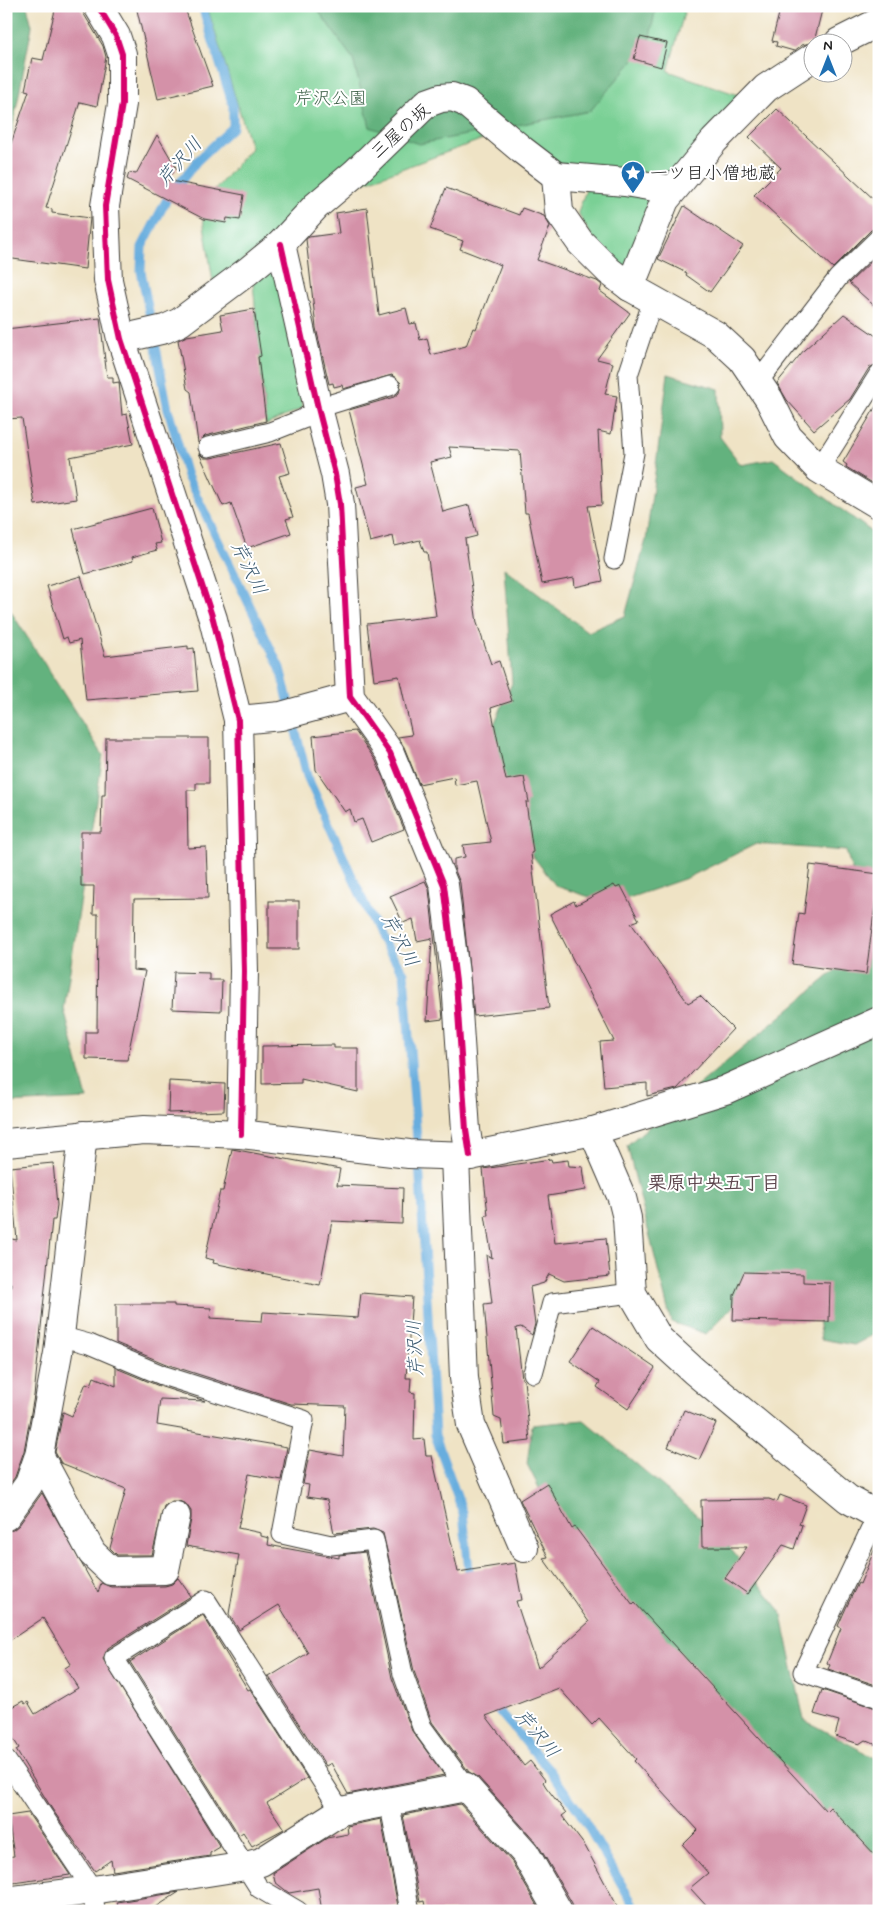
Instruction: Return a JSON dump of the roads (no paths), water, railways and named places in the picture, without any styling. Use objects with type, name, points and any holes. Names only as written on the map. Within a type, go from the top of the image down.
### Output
[{"type":"street","points":[[98,6],[116,36],[122,54],[122,104],[104,206],[108,280],[143,334],[238,720],[244,972],[241,1134]]},
{"type":"street","points":[[852,36],[879,22]]},
{"type":"street","points":[[641,293],[665,200],[672,190],[714,140],[766,88],[802,65]]},
{"type":"street","name":"三屋の坂","points":[[143,334],[180,322],[281,244],[316,206],[355,173],[427,103],[441,98],[452,97],[465,102],[556,176]]},
{"type":"street","points":[[672,190],[615,181],[556,176],[558,212],[580,242],[609,271],[641,293],[716,335],[742,359],[770,399],[788,437],[819,469],[879,505]]},
{"type":"street","points":[[281,244],[335,474],[340,504],[350,696],[390,753],[444,885],[456,982],[466,1130],[442,1156],[464,1378],[471,1425],[524,1548]]},
{"type":"street","points":[[238,720],[293,713],[350,696]]},
{"type":"street","points":[[6,1143],[144,1130],[241,1134],[442,1156],[593,1131],[725,1090],[879,1021]]},
{"type":"street","points":[[593,1131],[622,1198],[627,1218],[632,1293],[659,1339],[848,1499],[878,1516]]},
{"type":"street","points":[[6,1516],[29,1484],[39,1455],[60,1336],[83,1135]]},
{"type":"street","points":[[39,1455],[92,1553],[111,1571],[165,1570],[176,1516]]},
{"type":"street","points":[[6,1901],[94,1900],[246,1866],[260,1862],[341,1811],[466,1788],[525,1853],[558,1911]]},
{"type":"lane","points":[[758,382],[838,278],[879,238]]},
{"type":"lane","points":[[614,559],[634,453],[628,375],[641,293]]},
{"type":"lane","points":[[819,469],[879,374]]},
{"type":"lane","points":[[208,447],[270,432],[303,419],[318,408],[390,386]]},
{"type":"lane","points":[[533,1373],[552,1303],[632,1293]]},
{"type":"lane","points":[[60,1336],[89,1344],[162,1375],[304,1420],[282,1534],[331,1545],[374,1540],[403,1674],[422,1727],[466,1788]]},
{"type":"lane","points":[[878,1516],[803,1672],[879,1698]]},
{"type":"lane","points":[[298,1911],[259,1888],[114,1658],[206,1600],[341,1811]]},
{"type":"lane","points":[[6,1760],[94,1900]]},
{"type":"lane","points":[[389,1801],[410,1911]]},
{"type":"waterway","name":"芹沢川","points":[[202,6],[233,106],[233,127],[197,161],[167,199],[142,247],[141,271],[168,409],[187,476],[280,668],[307,776],[379,936],[404,973],[420,1178],[435,1435],[463,1513],[470,1580]]},
{"type":"waterway","name":"芹沢川","points":[[491,1702],[548,1768],[580,1813],[637,1911]]},
{"type":"place","name":"一ツ目小僧地蔵","points":[[633,194]]},
{"type":"district","name":"栗原中央五丁目","points":[[714,1182]]},
{"type":"park label","name":"芹沢公園","points":[[331,98]]}]
